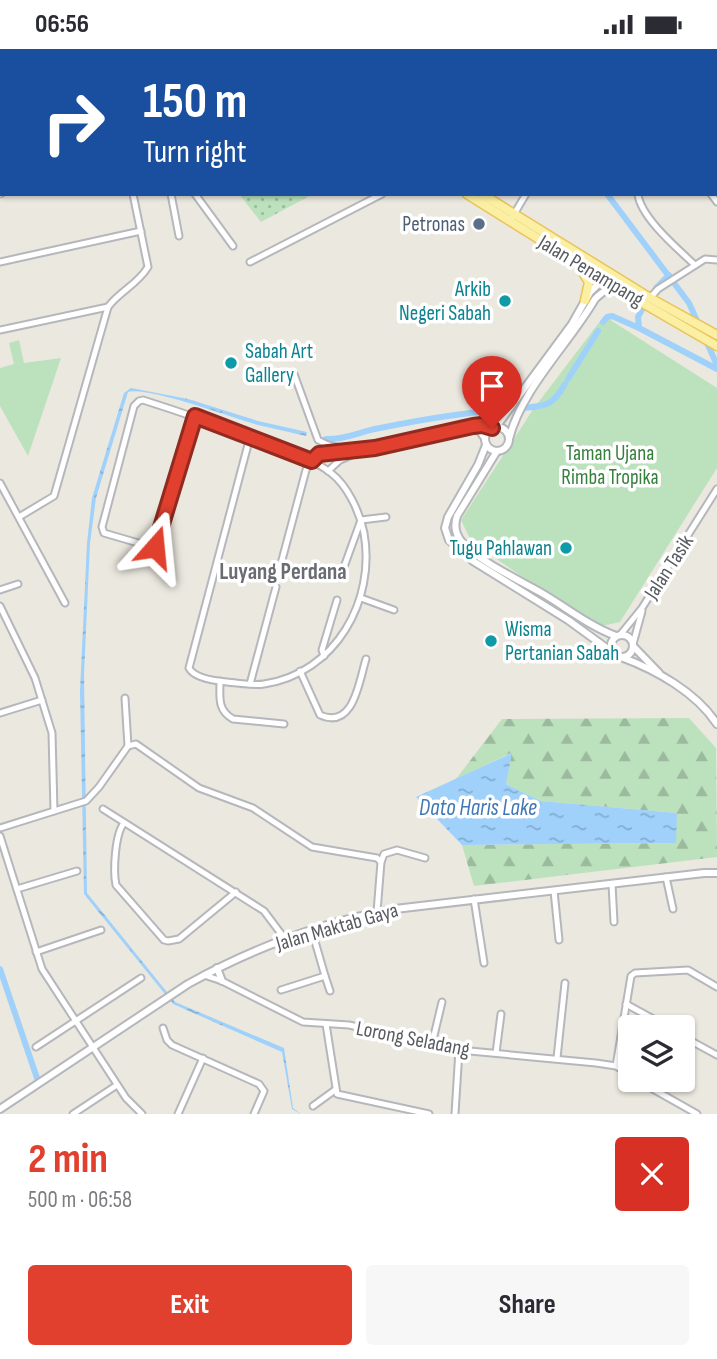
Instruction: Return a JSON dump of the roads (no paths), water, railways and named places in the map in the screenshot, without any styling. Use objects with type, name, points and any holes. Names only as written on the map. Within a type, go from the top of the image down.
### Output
[{"type":"main road","name":"Jalan Penampang","points":[[471,196],[619,278],[650,303],[717,346]]},
{"type":"main road","name":"Jalan Penampang","points":[[484,196],[603,280],[714,334]]},
{"type":"main road","points":[[575,262],[588,278],[585,300]]},
{"type":"main road","points":[[603,280],[619,278]]},
{"type":"street","points":[[19,517],[52,500],[108,307],[134,285],[148,267],[133,196]]},
{"type":"street","points":[[171,196],[179,236]]},
{"type":"street","points":[[196,196],[233,246]]},
{"type":"street","points":[[250,262],[378,196]]},
{"type":"street","points":[[512,218],[525,196]]},
{"type":"street","points":[[638,196],[639,201],[669,241],[695,265]]},
{"type":"street","points":[[0,262],[141,231]]},
{"type":"street","points":[[650,303],[658,289],[695,265],[705,259],[717,260]]},
{"type":"street","points":[[603,280],[593,288],[572,324],[494,428],[487,432],[481,459],[448,517],[445,528],[449,540],[473,561],[568,620],[612,652],[660,674]]},
{"type":"street","points":[[463,429],[479,431],[491,450],[505,449],[516,415],[585,317],[601,289],[597,286],[593,288]]},
{"type":"street","points":[[595,299],[610,288],[625,293]]},
{"type":"street","points":[[0,330],[108,307]]},
{"type":"street","points":[[294,374],[318,440],[351,449]]},
{"type":"street","points":[[195,416],[155,547],[104,533],[102,527],[134,406],[143,400],[195,416],[250,437],[312,461],[331,473],[361,520],[367,557],[362,598],[344,634],[324,656],[300,671],[280,681],[261,685],[220,681],[190,671],[250,437]]},
{"type":"street","points":[[282,560],[306,470],[319,454],[365,449],[482,425],[506,431],[509,439]]},
{"type":"street","points":[[331,473],[340,460],[365,449]]},
{"type":"street","points":[[497,451],[457,516],[455,524],[459,538],[468,548],[591,625],[618,636],[628,637],[660,674],[704,707],[717,724]]},
{"type":"street","points":[[0,483],[65,603]]},
{"type":"street","name":"Jalan Tasik","points":[[618,636],[642,608],[717,489]]},
{"type":"street","points":[[361,520],[386,517]]},
{"type":"street","points":[[340,578],[361,520]]},
{"type":"street","points":[[0,590],[18,583]]},
{"type":"street","points":[[250,684],[276,587]]},
{"type":"street","points":[[362,598],[394,610]]},
{"type":"street","points":[[324,656],[322,650],[337,600]]},
{"type":"street","points":[[0,606],[30,666],[52,733],[54,811]]},
{"type":"street","name":"Jalan Tasik","points":[[633,645],[642,608]]},
{"type":"street","points":[[612,652],[611,644],[618,636]]},
{"type":"street","points":[[621,657],[629,655],[633,645]]},
{"type":"street","points":[[300,671],[320,715],[330,719],[351,708],[366,659]]},
{"type":"street","points":[[220,681],[220,703],[228,716],[233,719],[284,724]]},
{"type":"street","points":[[0,828],[86,800],[99,787],[128,746],[125,698]]},
{"type":"street","points":[[0,713],[42,700]]},
{"type":"street","points":[[128,746],[136,744],[199,788],[253,808],[312,847],[370,856],[381,862]]},
{"type":"street","points":[[103,809],[264,911],[285,939]]},
{"type":"street","points":[[124,823],[118,830],[114,877],[116,885],[164,940],[179,939],[236,892]]},
{"type":"street","points":[[0,836],[42,969],[117,1085],[134,1108],[142,1114]]},
{"type":"street","points":[[377,912],[384,854],[397,850],[425,858]]},
{"type":"street","points":[[17,889],[78,871]]},
{"type":"street","name":"Jalan Maktab Gaya","points":[[0,1109],[204,975],[285,939],[377,912],[717,873]]},
{"type":"street","points":[[666,877],[673,909]]},
{"type":"street","points":[[612,884],[614,922]]},
{"type":"street","points":[[554,891],[559,940]]},
{"type":"street","points":[[474,899],[485,963]]},
{"type":"street","points":[[36,952],[101,930]]},
{"type":"street","points":[[312,931],[330,991]]},
{"type":"street","points":[[217,968],[222,981]]},
{"type":"street","points":[[616,1066],[629,981],[635,973],[688,971],[717,987]]},
{"type":"street","name":"Lorong Seladang","points":[[204,975],[222,981],[303,1022],[349,1025],[459,1050],[616,1066]]},
{"type":"street","points":[[281,990],[325,976]]},
{"type":"street","points":[[36,1047],[141,978]]},
{"type":"street","points":[[557,1058],[565,983]]},
{"type":"street","points":[[432,1044],[442,1002]]},
{"type":"street","points":[[626,1005],[645,1015]]},
{"type":"street","points":[[496,1053],[501,1014]]},
{"type":"street","points":[[326,1024],[337,1094],[429,1114]]},
{"type":"street","points":[[163,1028],[172,1045],[259,1084],[264,1091],[254,1114]]},
{"type":"street","points":[[695,1043],[717,1055]]},
{"type":"street","points":[[455,1114],[459,1050]]},
{"type":"street","points":[[178,1114],[203,1058]]},
{"type":"street","points":[[73,1114],[117,1085]]},
{"type":"street","points":[[313,1107],[335,1090]]},
{"type":"street","points":[[656,1092],[685,1111],[697,1114]]},
{"type":"water","points":[[131,388],[188,399],[258,421],[307,432],[306,436],[258,425],[171,398],[138,391],[128,392],[96,498],[90,543],[84,674],[87,893],[175,1002],[284,1048],[293,1108],[301,1114],[292,1109],[282,1052],[173,1004],[84,894],[80,691],[87,543],[92,498],[124,393]]},
{"type":"water","name":"Dato Haris Lake","points":[[512,753],[506,784],[541,801],[677,813],[676,843],[462,845],[416,797]]},
{"type":"waterway","points":[[609,196],[689,303],[717,365]]},
{"type":"waterway","points":[[656,288],[669,275]]},
{"type":"waterway","points":[[646,302],[638,317],[639,328],[717,369]]},
{"type":"waterway","points":[[603,322],[612,316],[639,328]]},
{"type":"waterway","points":[[568,379],[598,331]]},
{"type":"waterway","points":[[521,408],[547,404],[565,384]]},
{"type":"waterway","points":[[326,439],[425,420],[499,410]]},
{"type":"waterway","points":[[0,969],[38,1081]]},
{"type":"place","name":"Petronas","points":[[479,224]]},
{"type":"place","name":"Arkib Negeri Sabah","points":[[505,301]]},
{"type":"place","name":"Sabah Art Gallery","points":[[231,363]]},
{"type":"place","name":"Tugu Pahlawan","points":[[566,548]]},
{"type":"place","name":"Wisma Pertanian Sabah","points":[[491,641]]},
{"type":"district","name":"Luyang Perdana","points":[[283,572]]},
{"type":"park label","name":"Taman Ujana Rimba Tropika","points":[[610,465]]}]
